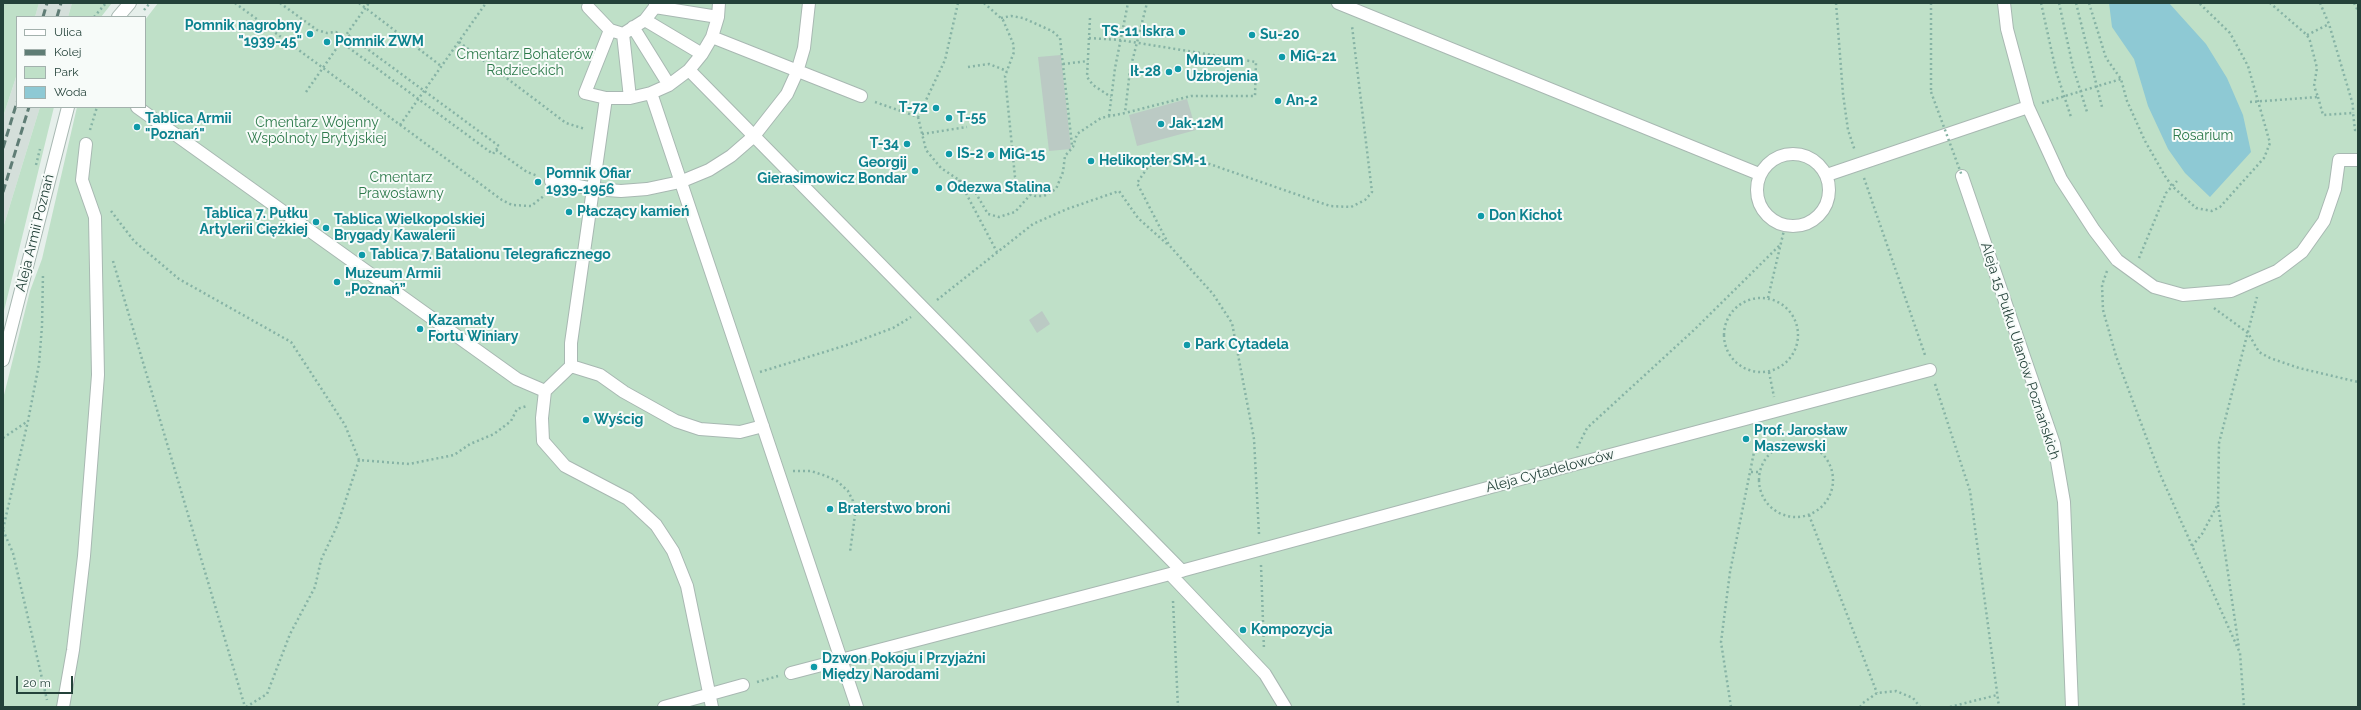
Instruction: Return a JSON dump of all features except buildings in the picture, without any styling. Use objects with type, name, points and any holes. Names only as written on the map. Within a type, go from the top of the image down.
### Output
[{"type":"street","points":[[119,16],[130,3]]},
{"type":"street","points":[[610,30],[585,93],[606,98],[630,98],[651,93],[670,85],[689,70],[702,54],[712,37],[718,17],[719,3]]},
{"type":"street","points":[[551,181],[594,189],[621,191],[647,189],[680,182],[709,170],[731,156],[754,136],[787,94],[797,72],[808,26],[809,3]]},
{"type":"street","points":[[1338,3],[1759,174]]},
{"type":"street","points":[[2004,3],[2007,29],[2028,107],[2061,179],[2094,230],[2117,260],[2154,287],[2183,295],[2231,291],[2277,271],[2302,252],[2324,221],[2335,189],[2339,160],[2358,160]]},
{"type":"street","points":[[588,7],[610,30],[623,34],[645,20],[655,5],[718,17]]},
{"type":"street","points":[[645,20],[702,54]]},
{"type":"street","points":[[634,28],[670,85]]},
{"type":"street","points":[[623,34],[630,98]]},
{"type":"street","points":[[712,37],[797,72],[866,98]]},
{"type":"street","points":[[689,70],[924,310],[1176,573],[1265,674],[1286,707]]},
{"type":"street","points":[[651,93],[857,707]]},
{"type":"street","points":[[606,98],[571,343],[571,366],[545,391],[542,418],[543,441],[565,466],[628,499],[656,525],[673,551],[687,586],[712,707]]},
{"type":"street","points":[[1827,175],[2028,107]]},
{"type":"street","name":"Aleja Armii Poznań","points":[[3,360],[68,108]]},
{"type":"street","points":[[138,108],[517,379],[545,391]]},
{"type":"street","points":[[63,707],[73,650],[84,556],[98,375],[95,217],[82,180],[86,144]]},
{"type":"street","points":[[1794,152],[1814,159],[1827,175],[1829,195],[1821,213],[1805,224],[1785,226],[1766,215],[1756,195],[1759,174],[1773,158],[1794,152]]},
{"type":"street","name":"Aleja 15 Pułku Ułanów Poznańskich","points":[[1962,176],[2054,444],[2064,502],[2072,707]]},
{"type":"street","points":[[571,366],[600,375],[624,392],[676,421],[700,429],[740,432],[763,426]]},
{"type":"street","name":"Aleja Cytadelowców","points":[[791,673],[1176,573],[1576,464],[1930,370]]},
{"type":"street","points":[[664,707],[743,685]]},
{"type":"path","points":[[95,16],[106,3]]},
{"type":"path","points":[[235,3],[322,69],[502,200],[512,205],[531,206],[541,200],[548,192],[551,181]]},
{"type":"path","points":[[280,3],[317,30],[327,33],[336,32],[344,38]]},
{"type":"path","points":[[359,3],[441,66]]},
{"type":"path","points":[[306,92],[369,3]]},
{"type":"path","points":[[400,125],[486,3]]},
{"type":"path","points":[[958,3],[946,60],[918,117],[926,150],[941,168],[974,190],[984,210],[992,216],[999,217],[1015,212],[1031,194]]},
{"type":"path","points":[[984,3],[1006,26],[1013,44],[1014,52],[1005,76],[1015,177],[1021,189],[1031,194],[1044,196],[1056,189],[1063,172],[1066,156],[1073,147],[1077,134],[1101,118],[1191,96],[1255,96],[1256,62],[1120,40],[1089,38]]},
{"type":"path","points":[[1109,116],[1120,40],[1128,3]]},
{"type":"path","points":[[1124,113],[1130,70],[1147,3]]},
{"type":"path","points":[[1836,3],[1844,102],[1848,130],[1970,491],[1999,707]]},
{"type":"path","points":[[1931,3],[1931,92],[1962,176]]},
{"type":"path","points":[[2041,3],[2064,96],[2071,117]]},
{"type":"path","points":[[2060,3],[2062,24],[2087,112]]},
{"type":"path","points":[[2076,3],[2102,107]]},
{"type":"path","points":[[2089,3],[2106,58],[2121,79],[2127,101],[2145,141],[2172,186],[2196,208],[2212,211],[2220,207],[2268,151],[2270,143],[2260,101],[2248,66],[2230,33],[2199,3]]},
{"type":"path","points":[[2270,3],[2307,36],[2315,55],[2317,68],[2314,86],[2323,115],[2354,113]]},
{"type":"path","points":[[2320,3],[2329,24],[2353,105],[2355,130],[2358,130]]},
{"type":"path","points":[[2354,3],[2358,9]]},
{"type":"path","points":[[1169,245],[1137,183],[1148,167],[1160,162],[1198,160],[1330,206],[1350,207],[1364,200],[1372,192],[1350,9]]},
{"type":"path","points":[[1000,18],[1011,16],[1023,18],[1052,31],[1060,38],[1073,147]]},
{"type":"path","points":[[1090,18],[1087,77],[1093,85],[1111,96]]},
{"type":"path","points":[[2307,36],[2329,24]]},
{"type":"path","points":[[341,42],[493,154],[499,146],[347,34]]},
{"type":"path","points":[[458,42],[566,123],[601,134]]},
{"type":"path","points":[[1063,64],[1088,61]]},
{"type":"path","points":[[968,67],[989,64],[1007,71]]},
{"type":"path","points":[[2051,100],[2121,79]]},
{"type":"path","points":[[2250,102],[2318,97]]},
{"type":"path","points":[[866,98],[918,117]]},
{"type":"path","points":[[86,144],[97,108]]},
{"type":"path","points":[[922,134],[967,127]]},
{"type":"path","points":[[496,150],[527,172]]},
{"type":"path","points":[[958,180],[997,252]]},
{"type":"path","points":[[2133,272],[2166,193],[2177,181]]},
{"type":"path","points":[[746,376],[850,344],[893,328],[924,310],[1033,224],[1068,209],[1118,191],[1138,218],[1169,245],[1213,294],[1232,323],[1254,439],[1265,674]]},
{"type":"path","points":[[107,207],[134,241],[179,280],[290,342],[344,426],[359,460],[337,526],[321,560],[315,587],[290,634],[267,694],[245,707],[112,258]]},
{"type":"path","points":[[1768,298],[1785,226]]},
{"type":"path","points":[[1576,464],[1574,455],[1587,428],[1694,330],[1781,244]]},
{"type":"path","points":[[2117,260],[2105,274],[2102,285],[2103,310],[2116,356],[2160,474],[2240,653]]},
{"type":"path","points":[[43,273],[39,364],[28,421],[3,530],[13,553],[49,707]]},
{"type":"path","points":[[2244,707],[2240,653],[2218,504],[2220,443],[2247,332],[2262,278]]},
{"type":"path","points":[[2206,293],[2215,310],[2247,332],[2259,352],[2270,358],[2298,368],[2358,382]]},
{"type":"path","points":[[1749,298],[1768,298],[1786,307],[1797,324],[1797,344],[1787,362],[1769,372],[1750,371],[1734,362],[1724,345],[1724,326],[1733,309],[1749,298]]},
{"type":"path","points":[[359,460],[408,464],[454,454],[470,444],[494,434],[511,421],[517,409],[533,405],[545,391]]},
{"type":"path","points":[[1731,707],[1721,642],[1730,572],[1762,415]]},
{"type":"path","points":[[3,438],[28,421]]},
{"type":"path","points":[[1803,443],[1820,451],[1831,467],[1833,486],[1825,503],[1809,515],[1792,517],[1775,511],[1763,498],[1760,490],[1759,472],[1770,452],[1784,444],[1803,443]]},
{"type":"path","points":[[779,473],[797,470],[811,471],[837,481],[848,491],[853,501],[855,515],[850,552]]},
{"type":"path","points":[[1751,472],[1759,472]]},
{"type":"path","points":[[2192,546],[2202,534],[2218,504]]},
{"type":"path","points":[[1809,515],[1877,693]]},
{"type":"path","points":[[1176,573],[1175,623],[1178,707]]},
{"type":"path","points":[[743,685],[791,673]]},
{"type":"path","points":[[1860,707],[1877,693],[1896,691],[1913,698],[1920,707]]},
{"type":"path","points":[[1950,707],[1997,695]]},
{"type":"shaded area","points":[[39,3],[72,3],[68,16],[35,16]]},
{"type":"shaded area","points":[[16,77],[16,108],[40,108],[3,228],[3,117]]},
{"type":"green space","points":[[3,3],[39,3],[35,16],[16,16],[16,77],[3,117]]},
{"type":"green space","points":[[72,3],[112,3],[102,16],[68,16]]},
{"type":"green space","name":"Park Cytadela","points":[[158,3],[2358,3],[2358,707],[3,707],[3,399],[30,291],[42,259],[77,108],[146,108],[146,19]]},
{"type":"green space","points":[[40,108],[54,108],[3,315],[3,228]]},
{"type":"water","points":[[2109,3],[2169,3],[2206,44],[2227,78],[2243,115],[2251,152],[2210,197],[2185,173],[2168,149],[2148,106],[2134,59],[2112,27]]},
{"type":"railway","points":[[43,16],[47,3]]},
{"type":"railway","points":[[57,16],[61,3]]},
{"type":"railway","points":[[3,148],[16,105]]},
{"type":"railway","points":[[3,192],[29,108]]},
{"type":"place","name":"TS-11 Iskra","points":[[1182,32]]},
{"type":"place","name":"Pomnik nagrobny \"1939-45\"","points":[[310,34]]},
{"type":"place","name":"Su-20","points":[[1252,35]]},
{"type":"place","name":"Pomnik ZWM","points":[[327,42]]},
{"type":"place","name":"MiG-21","points":[[1282,57]]},
{"type":"place","name":"Muzeum Uzbrojenia","points":[[1178,69]]},
{"type":"place","name":"Ił-28","points":[[1169,72]]},
{"type":"place","name":"An-2","points":[[1278,101]]},
{"type":"place","name":"T-72","points":[[936,108]]},
{"type":"place","name":"T-55","points":[[949,118]]},
{"type":"place","name":"Jak-12M","points":[[1161,124]]},
{"type":"place","name":"Tablica Armii \"Poznań\"","points":[[137,127]]},
{"type":"place","name":"T-34","points":[[907,144]]},
{"type":"place","name":"IS-2","points":[[949,154]]},
{"type":"place","name":"MiG-15","points":[[991,155]]},
{"type":"place","name":"Helikopter SM-1","points":[[1091,161]]},
{"type":"place","name":"Georgij Gierasimowicz Bondar","points":[[915,171]]},
{"type":"place","name":"Pomnik Ofiar 1939-1956","points":[[538,182]]},
{"type":"place","name":"Odezwa Stalina","points":[[939,188]]},
{"type":"place","name":"Płaczący kamień","points":[[569,212]]},
{"type":"place","name":"Don Kichot","points":[[1481,216]]},
{"type":"place","name":"Tablica 7. Pułku Artylerii Ciężkiej","points":[[316,222]]},
{"type":"place","name":"Tablica Wielkopolskiej Brygady Kawalerii","points":[[326,228]]},
{"type":"place","name":"Tablica 7. Batalionu Telegraficznego","points":[[362,255]]},
{"type":"place","name":"Muzeum Armii „Poznań”","points":[[337,282]]},
{"type":"place","name":"Kazamaty Fortu Winiary","points":[[420,329]]},
{"type":"place","name":"Park Cytadela","points":[[1187,345]]},
{"type":"place","name":"Wyścig","points":[[586,420]]},
{"type":"place","name":"Prof. Jarosław Maszewski","points":[[1746,439]]},
{"type":"place","name":"Braterstwo broni","points":[[830,509]]},
{"type":"place","name":"Kompozycja","points":[[1243,630]]},
{"type":"place","name":"Dzwon Pokoju i Przyjaźni Między Narodami","points":[[814,667]]},
{"type":"park label","name":"Cmentarz Bohaterów Radzieckich","points":[[525,64]]},
{"type":"park label","name":"Cmentarz Wojenny Wspólnoty Brytyjskiej","points":[[317,132]]},
{"type":"park label","name":"Rosarium","points":[[2203,136]]},
{"type":"park label","name":"Cmentarz Prawosławny","points":[[401,186]]}]
